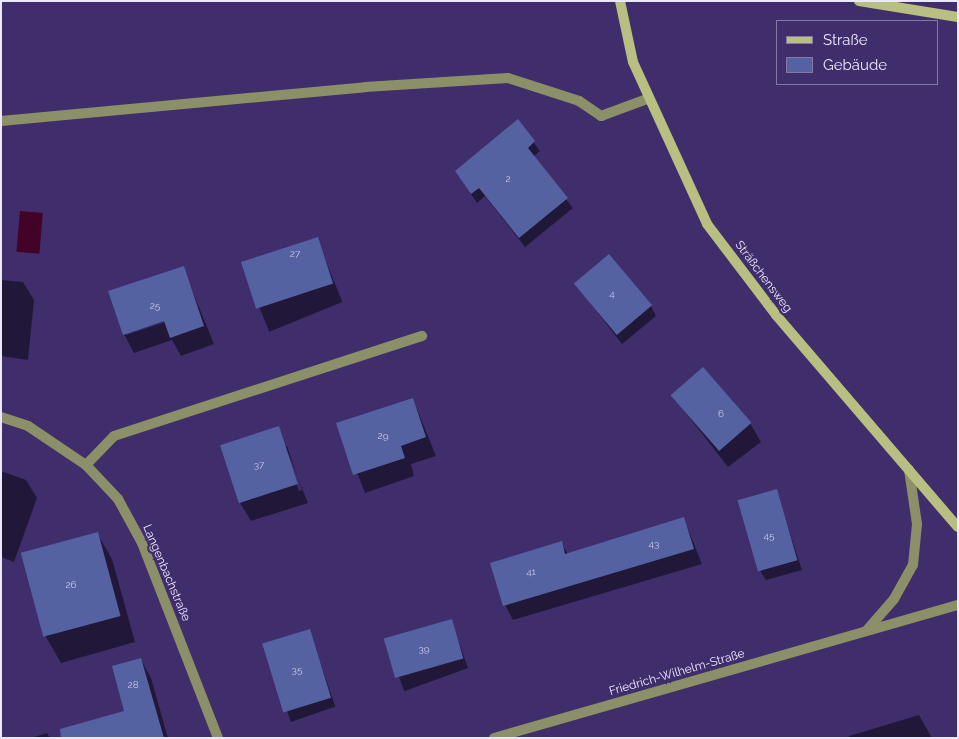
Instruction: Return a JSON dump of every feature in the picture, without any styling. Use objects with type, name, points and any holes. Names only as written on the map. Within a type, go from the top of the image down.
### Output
[{"type":"street","name":"Sträßchensweg","points":[[620,1],[633,62],[647,99],[707,224],[776,315],[958,528]]},
{"type":"street","points":[[859,1],[958,17]]},
{"type":"street","points":[[1,121],[365,87],[508,78],[579,101],[601,116],[647,99]]},
{"type":"street","points":[[86,465],[114,436],[422,336]]},
{"type":"street","name":"Langenbachstraße","points":[[1,417],[28,426],[86,465],[118,499],[142,543],[218,738]]},
{"type":"street","points":[[867,631],[894,600],[913,565],[917,524],[909,470]]},
{"type":"street","name":"Friedrich-Wilhelm-Straße","points":[[494,738],[958,605]]},
{"type":"shaded area","points":[[20,211],[43,213],[39,254],[16,252]]},
{"type":"building","points":[[518,119],[535,141],[528,148],[568,198],[519,238],[479,188],[471,194],[455,171]]},
{"type":"building","points":[[318,237],[333,284],[256,309],[241,262]]},
{"type":"building","points":[[609,254],[652,305],[617,335],[574,284]]},
{"type":"building","points":[[184,266],[204,326],[170,338],[164,321],[123,335],[108,291]]},
{"type":"building","points":[[703,367],[752,423],[719,451],[671,395]]},
{"type":"building","points":[[413,398],[426,437],[401,446],[405,458],[353,475],[336,423]]},
{"type":"building","points":[[279,426],[298,484],[239,503],[220,445]]},
{"type":"building","points":[[777,489],[797,560],[758,571],[738,500]]},
{"type":"building","points":[[684,517],[694,549],[503,606],[490,563],[562,541],[565,554]]},
{"type":"building","points":[[98,532],[121,616],[43,637],[21,553]]},
{"type":"building","points":[[452,619],[463,658],[395,678],[384,639]]},
{"type":"building","points":[[310,629],[331,698],[283,712],[262,644]]},
{"type":"building","points":[[141,658],[164,738],[61,738],[60,729],[124,711],[112,666]]}]
